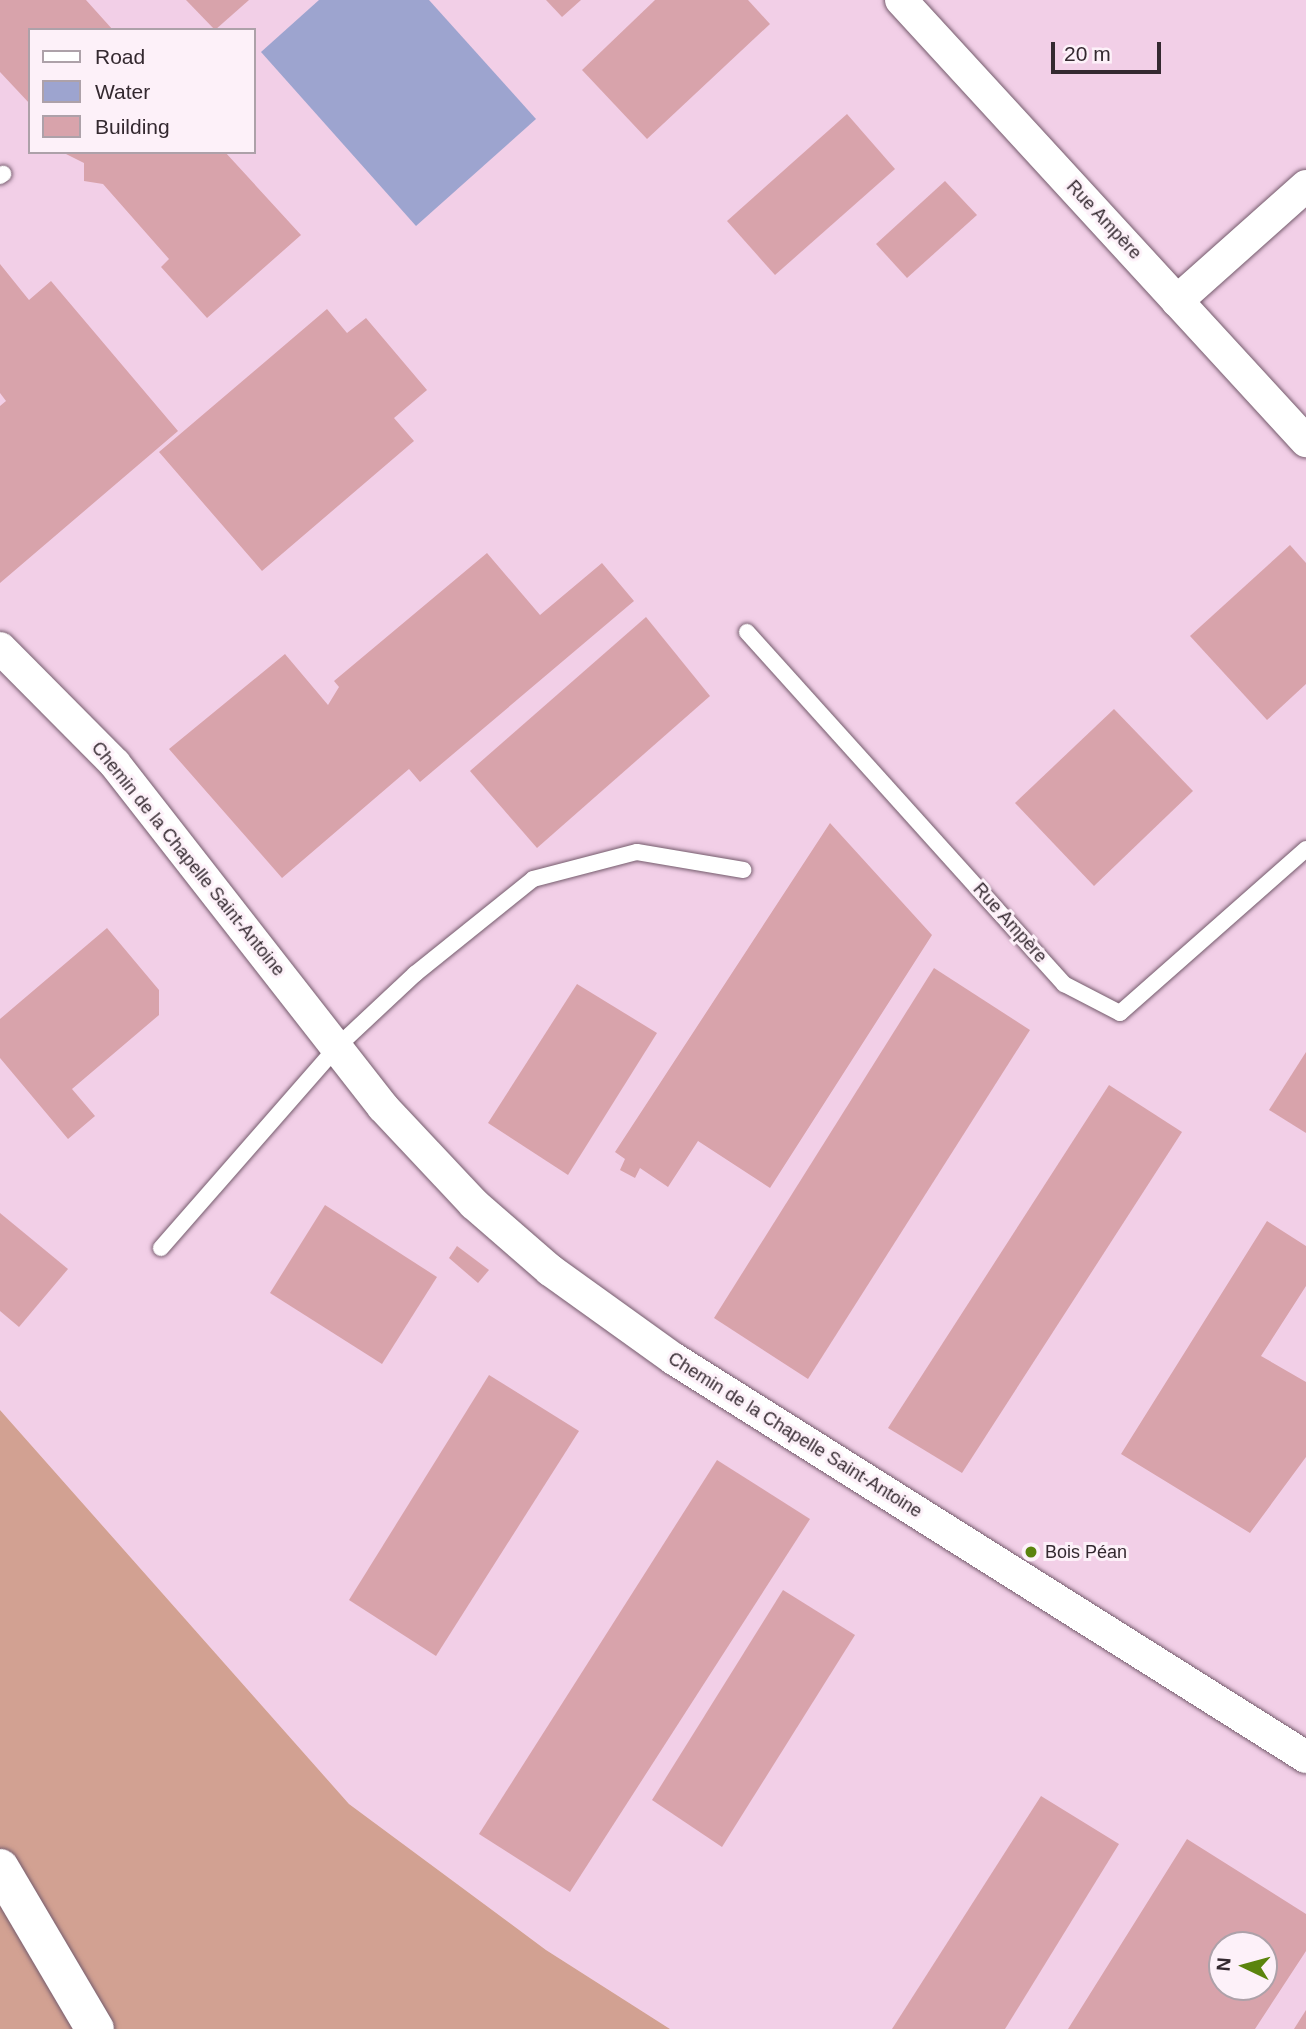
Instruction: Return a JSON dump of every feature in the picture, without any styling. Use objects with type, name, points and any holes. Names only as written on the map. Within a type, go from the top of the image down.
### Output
[{"type":"main road","points":[[0,1868],[95,2029]]},
{"type":"street","name":"Rue Ampère","points":[[901,0],[1306,441]]},
{"type":"street","points":[[1177,301],[1306,186]]},
{"type":"street","name":"Chemin de la Chapelle Saint-Antoine","points":[[0,648],[115,764],[383,1107],[474,1204],[610,1316],[1306,1757]]},
{"type":"lane","name":"Rue Ampère","points":[[747,632],[1064,984],[1121,1013],[1306,849]]},
{"type":"lane","points":[[161,1248],[337,1047],[415,974],[533,880],[637,852],[743,870]]},
{"type":"shaded area","points":[[0,0],[1306,0],[1306,2029],[670,2029],[546,1950],[349,1804],[0,1410]]},
{"type":"shaded area","points":[[0,1410],[349,1804],[546,1950],[670,2029],[0,2029]]},
{"type":"water","points":[[319,0],[429,0],[536,119],[416,226],[261,52]]},
{"type":"building","points":[[0,0],[86,0],[111,28],[28,28],[28,102],[0,72]]},
{"type":"building","points":[[186,0],[249,0],[217,28],[213,28]]},
{"type":"building","points":[[546,0],[581,0],[562,17]]},
{"type":"building","points":[[655,0],[748,0],[770,24],[647,139],[582,70]]},
{"type":"building","points":[[847,114],[895,169],[775,275],[727,221]]},
{"type":"building","points":[[66,154],[227,154],[301,235],[207,318],[161,267],[169,259],[103,184],[84,181],[84,163]]},
{"type":"building","points":[[945,181],[977,215],[907,278],[876,244]]},
{"type":"building","points":[[0,264],[29,300],[51,281],[178,431],[0,583],[0,406],[6,401],[0,393]]},
{"type":"building","points":[[327,309],[347,333],[366,318],[427,390],[394,418],[414,441],[262,571],[159,452]]},
{"type":"building","points":[[1290,545],[1306,563],[1306,684],[1267,720],[1190,636]]},
{"type":"building","points":[[487,553],[540,615],[602,563],[634,601],[420,782],[409,769],[282,878],[169,749],[285,654],[328,705],[339,687],[334,681]]},
{"type":"building","points":[[646,617],[710,696],[537,848],[470,771]]},
{"type":"building","points":[[1114,709],[1193,791],[1094,886],[1015,803]]},
{"type":"building","points":[[830,823],[932,935],[770,1188],[698,1141],[668,1187],[640,1168],[635,1178],[620,1170],[625,1159],[615,1152]]},
{"type":"building","points":[[107,928],[159,990],[159,1015],[72,1089],[95,1116],[68,1139],[0,1058],[0,1019]]},
{"type":"building","points":[[934,968],[1030,1030],[808,1379],[714,1318]]},
{"type":"building","points":[[577,984],[657,1033],[568,1175],[488,1123]]},
{"type":"building","points":[[1306,1052],[1306,1133],[1269,1110]]},
{"type":"building","points":[[1109,1085],[1182,1132],[962,1473],[888,1428]]},
{"type":"building","points":[[325,1205],[437,1277],[382,1364],[270,1293]]},
{"type":"building","points":[[0,1213],[68,1269],[19,1327],[0,1311]]},
{"type":"building","points":[[1267,1221],[1306,1246],[1306,1286],[1261,1356],[1306,1382],[1306,1457],[1250,1533],[1121,1454]]},
{"type":"building","points":[[457,1246],[489,1270],[478,1283],[449,1258]]},
{"type":"building","points":[[489,1375],[579,1431],[436,1656],[349,1600]]},
{"type":"building","points":[[717,1460],[810,1519],[570,1892],[479,1834]]},
{"type":"building","points":[[783,1590],[855,1635],[722,1847],[652,1800]]},
{"type":"building","points":[[1041,1796],[1119,1844],[1005,2029],[892,2029]]},
{"type":"building","points":[[1187,1839],[1306,1914],[1306,1951],[1278,1994],[1278,1931],[1208,1931],[1208,2001],[1273,2001],[1255,2029],[1068,2029]]},
{"type":"building","points":[[1306,2010],[1306,2029],[1294,2029]]},
{"type":"place","name":"Bois Péan","points":[[1031,1552]]}]
